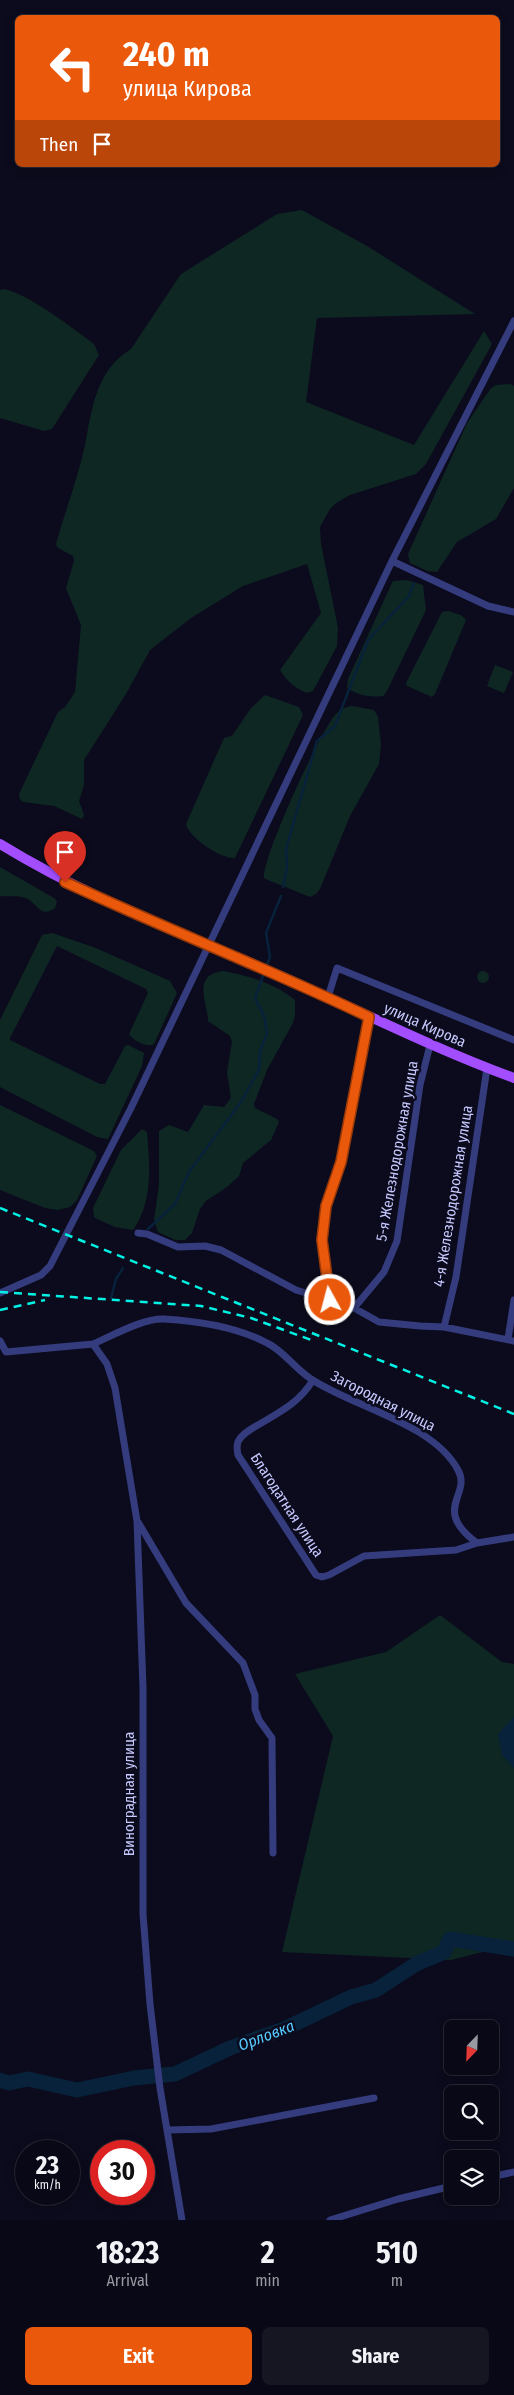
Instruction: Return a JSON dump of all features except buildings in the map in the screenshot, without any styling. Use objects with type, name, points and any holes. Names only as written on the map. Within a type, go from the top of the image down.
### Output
[{"type":"main road","name":"улица Кирова","points":[[0,844],[48,874],[133,914],[328,997],[430,1045],[514,1078]]},
{"type":"street","points":[[0,1293],[41,1276],[50,1266],[110,1151],[392,561],[514,321]]},
{"type":"street","points":[[392,561],[488,606],[514,612]]},
{"type":"street","points":[[328,997],[337,968],[514,1040]]},
{"type":"street","points":[[330,1300],[322,1240],[326,1206],[341,1162],[369,1017]]},
{"type":"street","name":"5-я Железнодорожная улица","points":[[354,1308],[384,1272],[397,1240],[420,1085],[430,1045]]},
{"type":"street","name":"4-я Железнодорожная улица","points":[[444,1327],[456,1277],[487,1068]]},
{"type":"street","points":[[138,1233],[147,1234],[178,1247],[205,1246],[221,1250],[296,1290],[354,1308],[379,1322],[444,1327],[511,1340],[514,1300]]},
{"type":"street","name":"Загородная улица","points":[[93,1344],[136,1326],[162,1319],[238,1331],[269,1343],[312,1380],[382,1413],[437,1444],[459,1470],[460,1483],[454,1509],[454,1518],[476,1543]]},
{"type":"street","points":[[0,1341],[6,1352],[93,1344]]},
{"type":"street","name":"Виноградная улица","points":[[93,1344],[107,1364],[115,1388],[137,1521],[143,1688],[144,1914],[150,2004],[160,2088],[168,2130]]},
{"type":"street","name":"Благодатная улица","points":[[312,1380],[304,1395],[286,1409],[244,1434],[238,1440],[236,1447],[238,1455],[316,1575],[322,1577],[330,1575],[364,1556],[456,1550],[476,1543]]},
{"type":"street","name":"Виноградная улица","points":[[137,1521],[186,1603],[243,1663],[255,1695],[255,1709],[259,1720],[272,1738],[273,1853]]},
{"type":"street","points":[[476,1543],[514,1538]]},
{"type":"street","points":[[182,2220],[168,2130],[210,2129],[374,2098]]},
{"type":"street","points":[[499,2175],[514,2172]]},
{"type":"street","points":[[330,2220],[398,2199],[444,2188]]},
{"type":"green space","points":[[302,210],[367,246],[475,314],[317,318],[306,402],[414,445],[484,331],[492,344],[426,464],[416,474],[350,495],[336,503],[330,509],[320,527],[321,544],[338,628],[337,646],[313,691],[307,693],[299,689],[280,670],[321,613],[307,564],[243,586],[191,618],[150,650],[126,694],[84,760],[84,785],[79,801],[84,815],[82,819],[54,806],[23,802],[19,794],[58,712],[65,707],[75,692],[81,625],[66,588],[74,561],[73,556],[58,548],[56,544],[82,457],[97,391],[110,368],[131,349],[181,274],[277,214]]},
{"type":"green space","points":[[3,289],[25,297],[50,312],[94,344],[99,355],[52,429],[44,431],[0,418],[0,290]]},
{"type":"green space","points":[[511,384],[514,386],[514,488],[496,519],[457,542],[437,572],[427,571],[410,563],[408,554],[467,423],[491,388],[496,385]]},
{"type":"green space","points":[[407,580],[423,585],[426,610],[383,696],[369,696],[354,692],[347,687],[348,679],[391,585],[393,581]]},
{"type":"green space","points":[[448,611],[461,615],[466,620],[435,694],[432,697],[407,686],[406,683],[442,612]]},
{"type":"green space","points":[[495,665],[513,672],[504,693],[487,686]]},
{"type":"green space","points":[[265,695],[299,707],[303,715],[235,858],[229,857],[206,847],[188,830],[186,824],[224,738],[232,736],[251,708]]},
{"type":"green space","points":[[352,706],[374,710],[378,717],[381,745],[379,764],[350,816],[320,889],[310,897],[264,878],[266,866],[293,795],[318,743],[336,714]]},
{"type":"green space","points":[[0,867],[54,898],[57,901],[55,908],[46,912],[40,910],[28,899],[0,896]]},
{"type":"green space","points":[[52,933],[96,948],[170,981],[177,993],[154,1044],[141,1043],[129,1034],[148,993],[146,989],[57,946],[10,1038],[10,1040],[100,1084],[105,1084],[125,1046],[128,1045],[144,1053],[142,1066],[108,1139],[97,1137],[0,1087],[0,1020],[42,935]]},
{"type":"green space","points":[[223,971],[261,981],[279,989],[295,1000],[293,1023],[267,1070],[254,1104],[255,1108],[277,1119],[279,1122],[271,1140],[243,1163],[239,1176],[227,1187],[206,1201],[200,1209],[192,1233],[185,1240],[175,1240],[158,1232],[154,1220],[159,1185],[159,1131],[169,1125],[188,1132],[204,1105],[224,1107],[231,1098],[227,1072],[232,1042],[230,1036],[208,1021],[204,991],[204,984],[207,978]]},
{"type":"green space","points":[[483,971],[489,977],[483,983],[477,977]]},
{"type":"green space","points":[[0,1105],[94,1151],[97,1156],[77,1200],[70,1207],[58,1210],[45,1208],[0,1190]]},
{"type":"green space","points":[[142,1129],[147,1132],[149,1157],[149,1183],[144,1208],[133,1230],[115,1227],[94,1217],[93,1208],[121,1150]]},
{"type":"green space","points":[[440,1615],[502,1662],[514,1664],[514,1944],[451,1960],[282,1952],[333,1736],[295,1674],[386,1652]]},
{"type":"water","points":[[514,1717],[514,1768],[502,1755],[498,1734]]},
{"type":"waterway","points":[[283,887],[287,867],[286,849],[317,741],[335,726],[368,640],[409,596],[414,583]]},
{"type":"waterway","points":[[266,967],[270,957],[266,933],[281,896]]},
{"type":"waterway","points":[[148,1229],[175,1204],[189,1172],[241,1102],[259,1070],[260,1052],[267,1033],[264,1016],[255,998],[264,973]]},
{"type":"waterway","points":[[111,1298],[116,1279],[123,1268]]},
{"type":"waterway","name":"Орловка","points":[[0,2080],[9,2083],[28,2079],[77,2090],[134,2078],[175,2074],[230,2048],[284,2029],[351,1997],[376,1990],[416,1964],[444,1952],[450,1939],[514,1949]]},
{"type":"railway","points":[[0,1208],[514,1414]]},
{"type":"railway","points":[[0,1292],[201,1306],[251,1318],[314,1341]]},
{"type":"railway","points":[[0,1310],[45,1300]]},
{"type":"route","points":[[65,882],[133,914],[328,997],[369,1017],[341,1162],[326,1206],[322,1240],[330,1300]]}]
